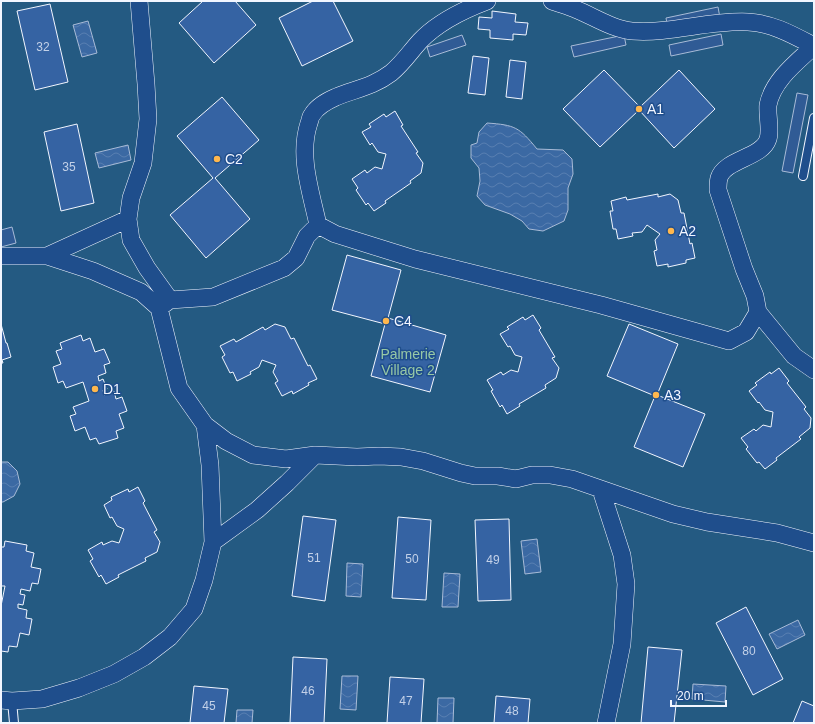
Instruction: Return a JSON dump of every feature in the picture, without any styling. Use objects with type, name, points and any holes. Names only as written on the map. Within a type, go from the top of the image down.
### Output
[{"type":"street","points":[[139,1],[148,119],[142,163],[131,198],[128,219],[131,240],[165,304],[179,388],[205,425],[226,441],[253,455],[286,459],[315,455],[401,457],[423,460],[461,473],[516,478],[532,475],[550,475],[572,479],[673,514],[707,522],[777,533],[814,543]]},
{"type":"street","points":[[487,1],[440,24],[420,41],[400,65],[381,81],[324,103],[312,115],[306,132],[305,157],[308,184],[318,225],[335,234],[415,259],[601,305],[729,341],[746,332],[758,312]]},
{"type":"street","points":[[552,1],[574,8],[613,26],[630,30],[654,32],[727,22],[749,22],[777,27],[814,46],[780,80],[771,95],[768,106],[768,139],[762,147],[725,170],[720,177],[718,190],[755,296],[758,312],[794,356],[814,370]]},
{"type":"street","points":[[47,256],[128,219]]},
{"type":"street","points":[[1,256],[47,256],[93,271],[165,304],[213,297],[284,268],[296,258],[307,236],[318,225]]},
{"type":"street","points":[[7,700],[42,699],[79,688],[114,674],[144,657],[170,637],[194,609],[204,580],[213,542],[210,465],[205,425]]},
{"type":"street","points":[[213,542],[257,510],[315,455]]},
{"type":"street","points":[[601,490],[622,555],[626,584],[622,644],[606,723]]},
{"type":"lane","points":[[803,176],[814,118]]},
{"type":"lane","points":[[7,700],[14,723]]},
{"type":"green space","name":"Palmerie Village 2","points":[[1,1],[814,1],[814,723],[1,723]]},
{"type":"shaded area","points":[[718,7],[720,18],[668,29],[666,18]]},
{"type":"shaded area","points":[[721,34],[723,45],[671,56],[669,45]]},
{"type":"shaded area","points":[[462,35],[466,45],[430,57],[427,47]]},
{"type":"shaded area","points":[[624,35],[626,45],[574,57],[571,46]]},
{"type":"shaded area","points":[[797,93],[808,95],[793,173],[782,171]]},
{"type":"shaded area","points":[[12,227],[16,243],[1,247],[1,230]]},
{"type":"water","points":[[88,21],[97,53],[82,57],[73,25]]},
{"type":"water","points":[[487,123],[516,128],[526,136],[537,149],[563,150],[572,159],[573,174],[568,188],[568,210],[564,221],[543,231],[529,229],[522,221],[510,214],[485,205],[477,196],[480,181],[479,168],[471,158],[471,145],[477,143],[479,132]]},
{"type":"water","points":[[128,145],[131,160],[99,168],[95,153]]},
{"type":"water","points":[[1,462],[8,462],[17,471],[20,484],[14,496],[3,502],[1,502]]},
{"type":"water","points":[[537,539],[541,572],[525,574],[521,541]]},
{"type":"water","points":[[347,563],[363,564],[361,597],[346,596]]},
{"type":"water","points":[[444,573],[460,574],[458,607],[442,607]]},
{"type":"water","points":[[798,620],[805,635],[777,649],[769,634]]},
{"type":"water","points":[[342,676],[358,676],[356,710],[340,709]]},
{"type":"water","points":[[693,684],[726,686],[725,702],[692,699]]},
{"type":"water","points":[[438,698],[454,698],[453,723],[437,723]]},
{"type":"water","points":[[237,710],[253,710],[252,723],[236,723]]},
{"type":"building","points":[[203,1],[235,1],[256,25],[214,63],[179,23]]},
{"type":"building","points":[[313,1],[333,1],[353,41],[302,66],[279,18]]},
{"type":"building","points":[[50,4],[68,82],[35,90],[17,11]]},
{"type":"building","points":[[492,11],[516,14],[515,22],[528,23],[526,35],[513,34],[513,40],[490,38],[490,30],[478,29],[479,17],[492,18]]},
{"type":"building","points":[[473,56],[489,58],[485,95],[468,93]]},
{"type":"building","points":[[510,60],[526,62],[522,99],[506,97]]},
{"type":"building","name":"A1","points":[[604,70],[640,107],[679,70],[715,109],[674,148],[639,110],[600,147],[563,109]]},
{"type":"building","name":"C2","points":[[222,97],[259,140],[215,178],[250,219],[206,258],[170,215],[213,178],[177,136]]},
{"type":"building","points":[[395,111],[403,125],[401,126],[418,152],[416,153],[423,163],[421,173],[410,181],[411,183],[385,201],[386,203],[374,211],[368,203],[366,205],[356,190],[358,188],[352,179],[365,170],[367,173],[375,167],[382,169],[386,154],[378,152],[372,143],[370,145],[362,132],[371,127],[369,124],[384,114],[386,117]]},
{"type":"building","points":[[77,124],[94,203],[61,211],[44,132]]},
{"type":"building","name":"A2","points":[[658,194],[658,197],[670,194],[678,200],[681,213],[684,213],[690,244],[692,243],[695,258],[686,260],[686,263],[668,267],[668,264],[657,266],[654,251],[657,250],[655,240],[660,234],[647,225],[642,232],[632,233],[633,236],[618,239],[616,229],[613,229],[610,211],[613,211],[611,201],[626,197],[627,200]]},
{"type":"building","name":"C4","points":[[347,255],[401,270],[388,318],[446,335],[430,392],[371,376],[385,324],[332,310]]},
{"type":"building","points":[[533,315],[541,328],[539,330],[555,357],[552,358],[559,368],[556,378],[545,385],[546,388],[519,404],[520,406],[507,414],[502,405],[500,407],[487,380],[501,372],[503,375],[511,370],[518,372],[522,357],[515,355],[500,334],[509,329],[507,327],[523,317],[525,320]]},
{"type":"building","points":[[1,324],[11,357],[2,360],[3,363],[1,363]]},
{"type":"building","points":[[275,324],[285,327],[291,339],[294,338],[308,366],[310,365],[317,379],[308,383],[309,385],[293,394],[292,391],[282,396],[275,383],[278,381],[273,372],[276,365],[262,360],[259,367],[250,372],[251,374],[237,381],[233,372],[230,373],[222,357],[225,355],[220,346],[234,339],[236,342],[263,327],[265,330]]},
{"type":"building","name":"A3","points":[[629,324],[678,344],[657,395],[705,414],[683,467],[634,447],[655,396],[607,376]]},
{"type":"building","name":"D1","points":[[81,335],[83,341],[90,338],[95,352],[104,349],[110,363],[104,365],[106,373],[98,376],[99,381],[103,379],[107,389],[103,390],[104,395],[114,391],[116,399],[122,397],[127,411],[119,414],[124,428],[116,431],[118,438],[99,444],[96,438],[90,440],[85,427],[75,431],[70,416],[76,414],[73,407],[89,401],[83,382],[66,388],[63,381],[58,383],[53,367],[61,364],[56,351],[62,349],[60,343]]},
{"type":"building","points":[[779,368],[789,381],[787,383],[806,407],[804,409],[811,418],[810,428],[799,437],[801,439],[776,458],[777,460],[765,469],[759,462],[757,463],[746,449],[748,447],[741,438],[754,429],[756,431],[763,425],[771,427],[773,412],[765,410],[749,391],[757,385],[755,383],[770,372],[771,374]]},
{"type":"building","points":[[138,487],[145,501],[143,503],[157,530],[154,532],[160,542],[157,552],[145,558],[146,561],[118,575],[119,577],[106,584],[101,575],[99,577],[90,561],[93,559],[88,550],[102,542],[103,545],[112,541],[119,543],[124,529],[117,526],[112,517],[110,518],[104,505],[112,500],[111,497],[128,489],[129,492]]},
{"type":"building","points":[[303,516],[336,520],[325,601],[292,596]]},
{"type":"building","points":[[398,517],[431,520],[426,600],[392,598]]},
{"type":"building","points":[[509,519],[511,600],[478,601],[475,520]]},
{"type":"building","points":[[5,541],[27,545],[26,551],[34,553],[31,567],[41,569],[38,584],[32,583],[30,591],[21,589],[20,594],[25,595],[23,605],[18,604],[18,608],[27,610],[26,618],[32,619],[29,635],[20,633],[17,647],[9,646],[8,652],[1,651],[1,606],[5,586],[1,586],[1,547],[4,547]]},
{"type":"building","points":[[746,607],[783,679],[753,695],[716,623]]},
{"type":"building","points":[[648,647],[682,650],[674,723],[641,723]]},
{"type":"building","points":[[293,657],[327,659],[324,723],[290,723]]},
{"type":"building","points":[[390,677],[424,679],[421,723],[387,723]]},
{"type":"building","points":[[194,686],[228,689],[224,723],[190,723]]},
{"type":"building","points":[[496,696],[530,699],[528,723],[494,723]]},
{"type":"building","points":[[802,701],[814,706],[814,723],[793,723]]},
{"type":"place","name":"A1","points":[[639,109]]},
{"type":"place","name":"C2","points":[[217,159]]},
{"type":"place","name":"A2","points":[[671,231]]},
{"type":"place","name":"C4","points":[[386,321]]},
{"type":"place","name":"D1","points":[[95,389]]},
{"type":"place","name":"A3","points":[[656,395]]}]
